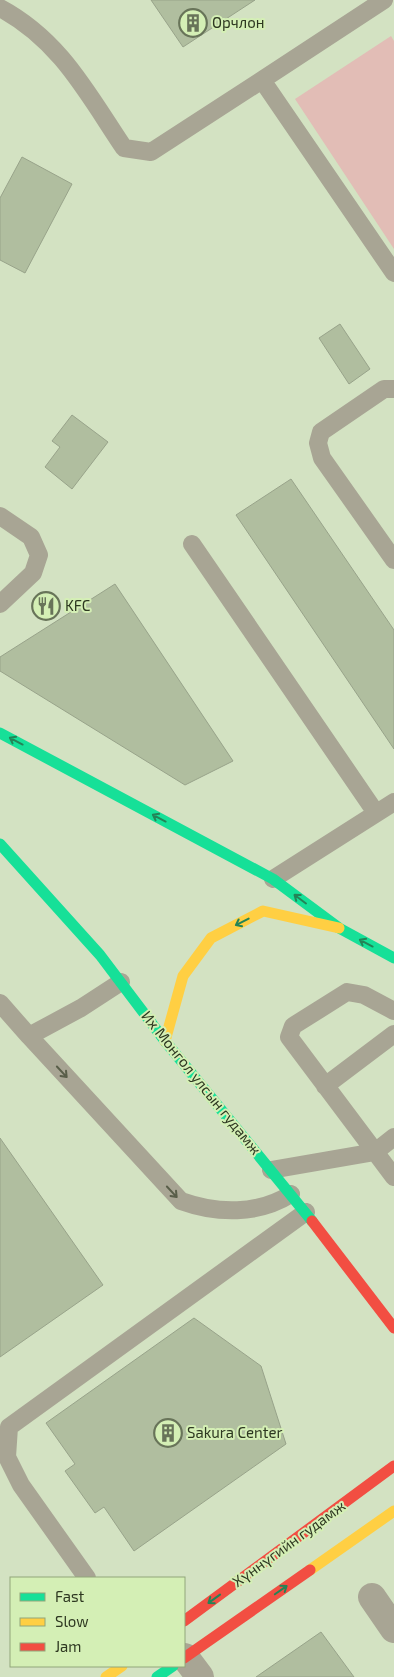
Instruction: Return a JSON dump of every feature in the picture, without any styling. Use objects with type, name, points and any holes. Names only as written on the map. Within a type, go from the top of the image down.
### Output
[{"type":"main road","points":[[0,732],[273,879],[339,928],[394,958]]},
{"type":"main road","name":"Их Монгол улсын гудамж","points":[[0,844],[48,895],[121,982],[165,1041],[306,1212],[394,1328]]},
{"type":"main road","points":[[165,1041],[183,976],[211,938],[263,912],[339,928]]},
{"type":"main road","name":"Хүннүгийн гудамж","points":[[185,1620],[394,1466]]},
{"type":"main road","points":[[185,1665],[394,1511]]},
{"type":"main road","points":[[106,1677],[121,1667]]},
{"type":"main road","points":[[157,1677],[180,1667]]},
{"type":"street","points":[[372,1597],[394,1629]]},
{"type":"lane","points":[[0,8],[23,20],[61,54],[124,148],[151,152],[384,0]]},
{"type":"lane","points":[[262,80],[394,273]]},
{"type":"lane","points":[[391,387],[321,432],[318,443],[322,458],[394,560]]},
{"type":"lane","points":[[0,516],[31,537],[39,555],[33,573],[0,604]]},
{"type":"lane","points":[[192,544],[376,813]]},
{"type":"lane","points":[[273,879],[394,802]]},
{"type":"lane","points":[[29,1036],[64,1018],[121,982]]},
{"type":"lane","points":[[394,1011],[364,995],[347,992],[293,1026],[288,1038],[394,1177]]},
{"type":"lane","points":[[0,1003],[181,1201],[196,1207],[234,1211],[276,1203],[291,1194]]},
{"type":"lane","points":[[325,1086],[394,1034]]},
{"type":"lane","points":[[271,1170],[375,1152],[394,1137]]},
{"type":"lane","points":[[86,1577],[21,1485],[7,1457],[9,1427],[306,1212]]},
{"type":"shaded area","points":[[391,36],[394,41],[394,249],[295,99]]},
{"type":"building","name":"Орчлон","points":[[151,0],[255,0],[183,47]]},
{"type":"building","points":[[22,157],[72,184],[25,273],[0,260],[0,198]]},
{"type":"building","points":[[340,324],[370,369],[349,384],[319,338]]},
{"type":"building","points":[[72,415],[108,442],[72,489],[45,467],[60,447],[52,441]]},
{"type":"building","points":[[291,479],[394,630],[394,749],[236,515]]},
{"type":"building","points":[[115,584],[233,761],[185,785],[0,671],[0,657]]},
{"type":"building","points":[[0,1138],[103,1285],[0,1357]]},
{"type":"building","name":"Sakura Center","points":[[194,1318],[261,1366],[286,1444],[134,1551],[104,1507],[95,1513],[65,1471],[75,1464],[46,1423]]},
{"type":"building","points":[[321,1632],[354,1677],[256,1677]]},
{"type":"traffic: fast","points":[[0,733],[273,879],[339,928],[394,958]]},
{"type":"traffic: fast","points":[[0,844],[100,955],[165,1041],[312,1221]]},
{"type":"traffic: fast","points":[[157,1677],[172,1667]]},
{"type":"traffic: slow","points":[[165,1041],[183,976],[211,938],[263,911],[339,928]]},
{"type":"traffic: slow","points":[[310,1570],[394,1511]]},
{"type":"traffic: slow","points":[[106,1677],[121,1667]]},
{"type":"traffic: jam","points":[[312,1221],[394,1328]]},
{"type":"traffic: jam","points":[[185,1620],[394,1466]]},
{"type":"traffic: jam","points":[[185,1657],[310,1570]]},
{"type":"place","name":"Орчлон","points":[[193,23]]},
{"type":"place","name":"KFC","points":[[46,606]]},
{"type":"place","name":"Sakura Center","points":[[168,1433]]}]
